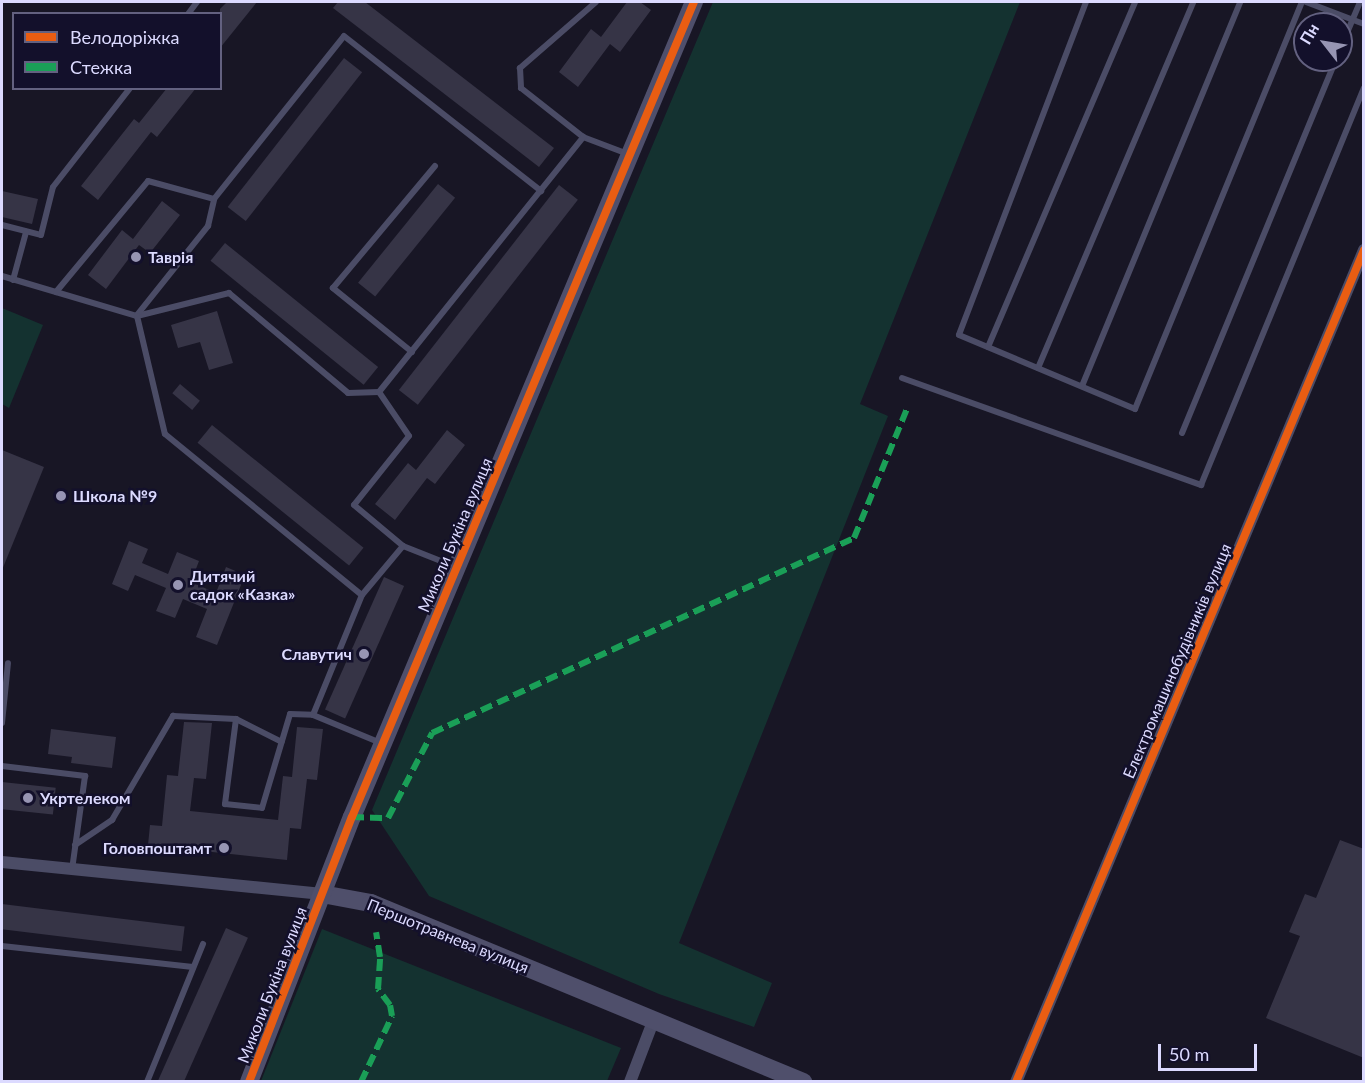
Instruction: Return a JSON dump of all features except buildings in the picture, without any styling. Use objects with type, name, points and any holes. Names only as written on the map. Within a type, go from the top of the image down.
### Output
[{"type":"street","name":"Миколи Букіна вулиця","points":[[249,1082],[382,744],[694,2]]},
{"type":"street","name":"Електромашинобудівників вулиця","points":[[1016,1082],[1364,250]]},
{"type":"street","name":"Першотравнева вулиця","points":[[2,862],[72,871],[322,894],[371,903],[803,1082]]},
{"type":"street","points":[[630,1082],[654,1019]]},
{"type":"lane","points":[[596,2],[520,68],[520,88],[583,137],[630,154]]},
{"type":"lane","points":[[1086,2],[959,335],[1135,409],[1304,2],[1331,12]]},
{"type":"lane","points":[[988,347],[1135,2]]},
{"type":"lane","points":[[1038,368],[1193,2]]},
{"type":"lane","points":[[1082,386],[1240,2]]},
{"type":"lane","points":[[1353,18],[1360,2]]},
{"type":"lane","points":[[137,316],[208,226],[214,199],[344,36],[541,191]]},
{"type":"lane","points":[[1182,433],[1331,72]]},
{"type":"lane","points":[[902,378],[1201,485],[1364,88]]},
{"type":"lane","points":[[2,225],[41,235],[53,187],[128,90]]},
{"type":"lane","points":[[2,276],[137,316],[229,293],[348,393],[379,392],[583,137]]},
{"type":"lane","points":[[412,352],[333,288],[435,166]]},
{"type":"lane","points":[[56,292],[148,181],[214,199]]},
{"type":"lane","points":[[13,280],[26,232]]},
{"type":"lane","points":[[137,316],[165,434],[362,595]]},
{"type":"lane","points":[[379,392],[409,436],[354,505],[403,546],[456,567]]},
{"type":"lane","points":[[313,716],[362,595],[403,546]]},
{"type":"lane","points":[[2,723],[8,663]]},
{"type":"lane","points":[[236,719],[225,804],[262,808],[290,714],[313,716],[382,744]]},
{"type":"lane","points":[[75,845],[112,820],[174,716],[236,719],[282,742]]},
{"type":"lane","points":[[2,766],[85,776],[72,871]]},
{"type":"lane","points":[[147,1082],[203,944]]},
{"type":"lane","points":[[2,946],[193,967]]},
{"type":"green space","points":[[713,2],[1020,2],[860,404],[888,416],[679,943],[772,983],[754,1027],[659,994],[429,896],[372,810]]},
{"type":"green space","points":[[2,308],[43,325],[9,408],[2,404]]},
{"type":"green space","points":[[322,929],[621,1048],[607,1081],[261,1081]]},
{"type":"marked path","points":[[352,817],[388,818],[432,733],[854,538],[907,409]]},
{"type":"marked path","points":[[361,1082],[392,1016],[390,1005],[378,989],[380,957],[376,932]]},
{"type":"cycle path","points":[[249,1082],[352,817],[694,2]]},
{"type":"cycle path","points":[[1016,1082],[1364,250]]},
{"type":"place","name":"Таврія","points":[[136,257]]},
{"type":"place","name":"Школа №9","points":[[61,496]]},
{"type":"place","name":"Дитячий садок «Казка»","points":[[178,585]]},
{"type":"place","name":"Славутич","points":[[364,654]]},
{"type":"place","name":"Укртелеком","points":[[28,798]]},
{"type":"place","name":"Головпоштамт","points":[[224,848]]}]
